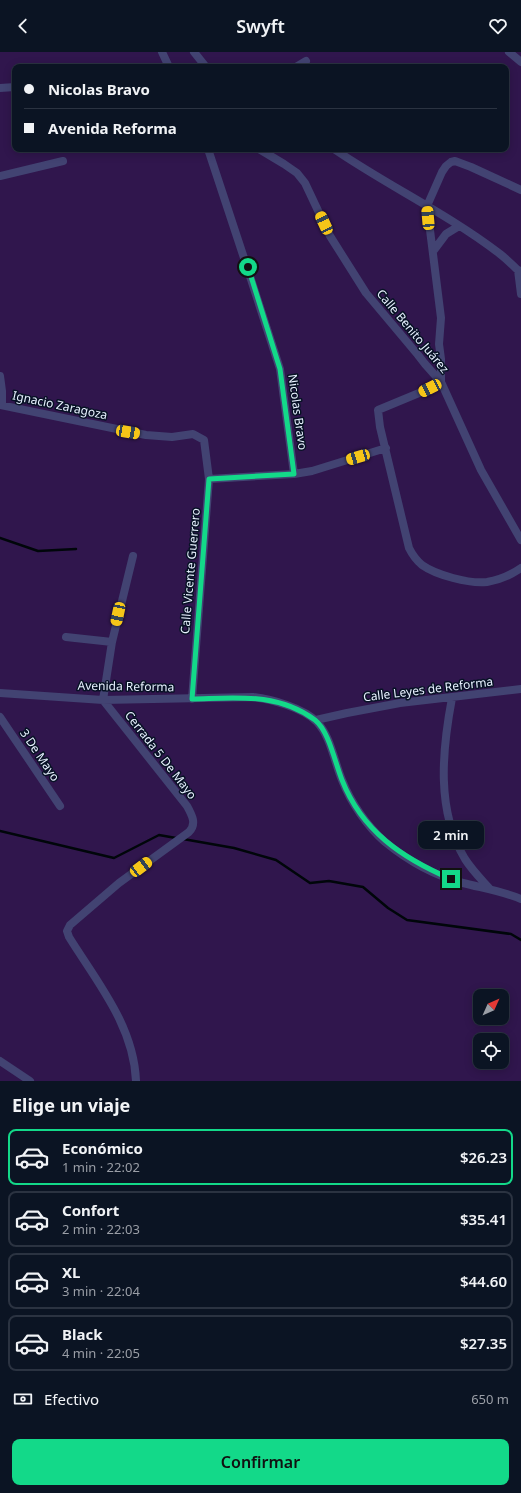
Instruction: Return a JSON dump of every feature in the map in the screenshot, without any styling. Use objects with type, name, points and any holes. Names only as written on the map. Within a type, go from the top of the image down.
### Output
[{"type":"street","points":[[162,52],[168,64]]},
{"type":"street","points":[[194,52],[204,64]]},
{"type":"street","points":[[509,52],[521,62]]},
{"type":"street","points":[[301,64],[306,61]]},
{"type":"street","points":[[0,88],[12,87]]},
{"type":"street","name":"Nicolas Bravo","points":[[209,152],[248,267],[280,369],[294,474]]},
{"type":"street","name":"Calle Benito Juárez","points":[[264,152],[297,173],[305,183],[330,236],[366,293],[441,382],[481,470],[521,540]]},
{"type":"street","points":[[339,152],[459,226],[502,255],[519,271],[521,294]]},
{"type":"street","points":[[0,176],[63,161]]},
{"type":"street","points":[[521,190],[471,167],[455,162],[451,162],[442,172],[427,206],[429,230],[434,250],[441,318],[439,344],[441,359],[441,382],[378,410],[381,422],[380,427],[410,552],[421,564],[435,572],[474,582],[495,580],[521,568]]},
{"type":"street","points":[[434,250],[446,234],[459,226]]},
{"type":"street","points":[[0,376],[2,391],[1,405]]},
{"type":"street","name":"Ignacio Zaragoza","points":[[1,405],[146,435],[172,436],[193,434],[202,438],[206,444]]},
{"type":"street","name":"Calle Vicente Guerrero","points":[[192,699],[209,479],[206,444]]},
{"type":"street","points":[[209,479],[294,474],[312,471],[386,448]]},
{"type":"street","points":[[103,700],[112,642],[133,556]]},
{"type":"street","points":[[66,637],[112,642]]},
{"type":"street","name":"Calle Leyes de Reforma","points":[[316,720],[400,703],[521,689]]},
{"type":"street","name":"Avenida Reforma","points":[[0,693],[103,700],[265,698],[283,704],[316,720]]},
{"type":"street","points":[[452,698],[447,725],[444,757],[444,787],[447,809],[453,833],[459,848],[466,860],[488,888]]},
{"type":"street","name":"Cerrada 5 De Mayo","points":[[103,700],[187,806],[194,822],[193,827],[189,832],[119,883],[68,928],[67,933],[121,1022],[133,1056],[136,1081]]},
{"type":"street","name":"3 De Mayo","points":[[0,717],[60,806]]},
{"type":"street","points":[[316,720],[328,741],[348,794],[368,824],[378,835],[404,855],[434,872],[463,883],[488,888],[521,899]]},
{"type":"street","points":[[0,1061],[30,1081]]},
{"type":"shaded area","points":[[0,52],[521,52],[521,1081],[0,1081]]},
{"type":"waterway","points":[[0,538],[38,551],[76,549]]},
{"type":"waterway","points":[[0,831],[114,858],[159,835],[176,838]]},
{"type":"waterway","points":[[183,839],[234,848],[276,860],[310,883],[329,881],[363,887],[388,908],[407,920],[511,934],[521,940]]},
{"type":"route","points":[[248,267],[280,369],[294,474],[256,475],[209,479],[192,699],[265,698],[274,700],[316,720],[328,741],[348,794],[368,824],[387,843],[404,855],[434,872],[451,879]]}]
